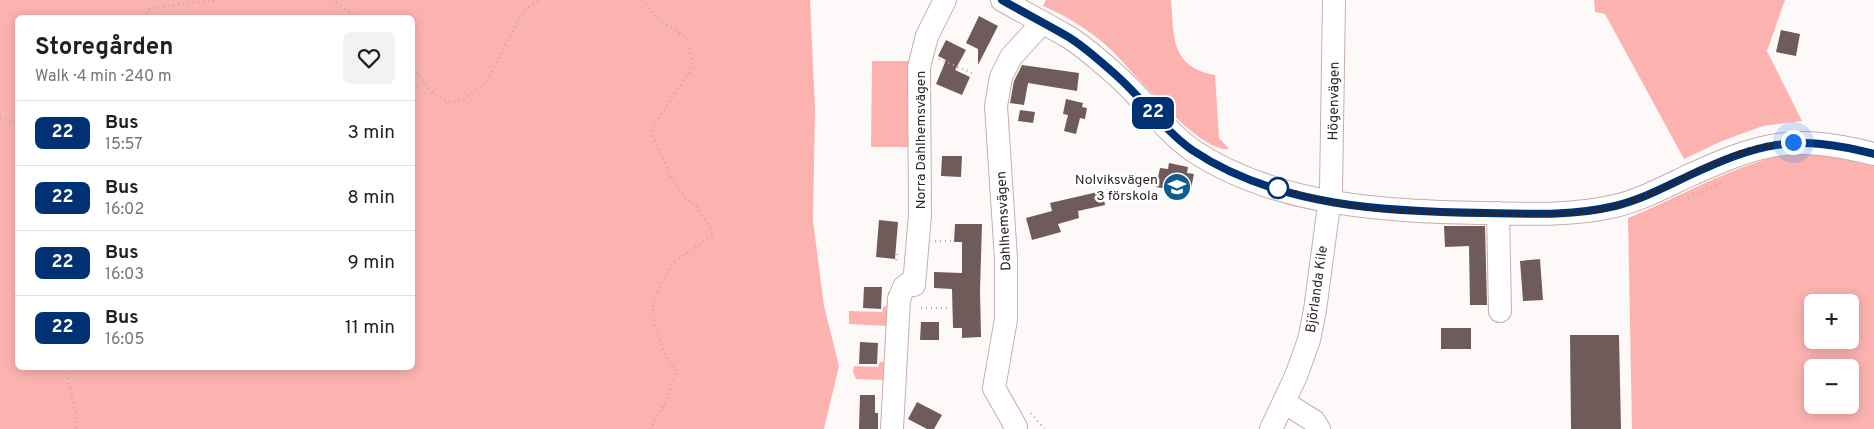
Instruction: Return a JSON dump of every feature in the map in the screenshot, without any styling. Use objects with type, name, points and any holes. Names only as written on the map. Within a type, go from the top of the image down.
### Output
[{"type":"street","name":"Norra Dahlhemsvägen","points":[[892,429],[900,299],[904,287],[914,282],[920,215],[919,66],[926,36],[944,0]]},
{"type":"street","points":[[1002,0],[1066,36],[1118,76],[1190,148],[1210,161],[1235,174],[1330,203],[1422,212],[1577,213],[1618,205],[1642,197],[1740,153],[1767,145],[1805,142],[1841,146],[1874,154]]},
{"type":"street","name":"Högenvägen","points":[[1330,203],[1333,135],[1334,0]]},
{"type":"street","name":"Dahlhemsvägen","points":[[1016,426],[994,388],[1006,319],[1006,258],[996,106],[1001,77],[1011,57],[1042,23]]},
{"type":"street","name":"Björlanda Kile","points":[[1271,429],[1285,403],[1309,340],[1330,203]]},
{"type":"street","points":[[1498,213],[1500,311]]},
{"type":"street","points":[[1285,403],[1314,421],[1319,429]]},
{"type":"path","points":[[146,15],[150,8],[216,0]]},
{"type":"path","points":[[332,0],[354,15]]},
{"type":"path","points":[[415,72],[434,95],[449,102],[464,99],[486,82],[524,10],[538,0]]},
{"type":"path","points":[[642,0],[658,19],[687,38],[693,62],[689,74],[660,115],[652,133],[671,177],[684,197],[697,207],[714,234],[673,263],[654,297],[653,317],[665,356],[676,369],[667,399],[650,429]]},
{"type":"path","points":[[923,52],[972,74]]},
{"type":"path","points":[[0,118],[15,122]]},
{"type":"path","points":[[1682,201],[1729,179]]},
{"type":"path","points":[[921,308],[950,308]]},
{"type":"path","points":[[66,370],[76,416],[76,429]]},
{"type":"shaded area","points":[[0,0],[810,0],[815,109],[813,221],[824,306],[839,366],[824,429],[0,429]]},
{"type":"shaded area","points":[[1046,0],[1171,0],[1175,38],[1183,58],[1190,65],[1201,71],[1215,75],[1219,138],[1229,149],[1216,147],[1200,138],[1166,108],[1108,47],[1077,24],[1043,6]]},
{"type":"shaded area","points":[[1594,0],[1785,0],[1767,51],[1802,121],[1763,126],[1722,141],[1684,159],[1605,14],[1595,12]]},
{"type":"shaded area","points":[[872,61],[913,61],[912,147],[871,147]]},
{"type":"shaded area","points":[[1793,153],[1831,153],[1874,164],[1874,429],[1632,429],[1628,218],[1709,181],[1750,165]]},
{"type":"shaded area","points":[[891,291],[887,326],[849,324],[849,311],[882,312],[883,307],[887,306],[888,292]]},
{"type":"shaded area","points":[[880,362],[885,362],[885,380],[856,379],[853,372],[854,366],[878,367]]},
{"type":"building","points":[[979,16],[998,26],[978,65],[978,49],[966,43]]},
{"type":"building","points":[[1781,30],[1800,34],[1796,56],[1776,52]]},
{"type":"building","points":[[946,40],[966,50],[955,70],[970,77],[962,95],[936,84],[946,60],[938,56]]},
{"type":"building","points":[[1022,65],[1079,73],[1077,91],[1028,83],[1024,105],[1010,103],[1014,81]]},
{"type":"building","points":[[1066,99],[1083,103],[1082,107],[1087,108],[1085,119],[1080,118],[1076,134],[1064,131],[1068,115],[1063,114]]},
{"type":"building","points":[[1020,110],[1035,112],[1033,123],[1018,121]]},
{"type":"building","points":[[942,156],[962,156],[961,177],[941,176]]},
{"type":"building","points":[[1169,163],[1188,167],[1187,173],[1194,174],[1190,193],[1156,187],[1160,168],[1168,169]]},
{"type":"building","points":[[1102,191],[1105,205],[1078,211],[1079,218],[1058,224],[1061,232],[1032,240],[1026,218],[1052,211],[1050,203]]},
{"type":"building","points":[[879,220],[898,222],[895,259],[876,257]]},
{"type":"building","points":[[955,224],[982,224],[981,337],[962,338],[962,328],[953,328],[952,289],[934,288],[934,272],[962,273],[962,242],[954,242]]},
{"type":"building","points":[[1444,226],[1485,226],[1487,305],[1470,305],[1469,246],[1445,247]]},
{"type":"building","points":[[1540,259],[1543,300],[1523,301],[1520,261]]},
{"type":"building","points":[[864,287],[882,287],[881,309],[863,308]]},
{"type":"building","points":[[921,322],[939,322],[939,340],[920,340]]},
{"type":"building","points":[[1441,328],[1471,328],[1471,349],[1441,349]]},
{"type":"building","points":[[1570,335],[1619,335],[1621,429],[1571,429]]},
{"type":"building","points":[[860,342],[878,343],[877,364],[859,364]]},
{"type":"building","points":[[860,395],[875,395],[875,413],[878,413],[878,429],[859,429]]},
{"type":"building","points":[[917,402],[942,415],[934,429],[927,429],[908,419]]},
{"type":"bus line","name":"22","points":[[1002,0],[1066,36],[1118,76],[1168,128],[1190,148],[1210,161],[1235,174],[1330,203],[1422,212],[1577,213],[1618,205],[1642,197],[1708,166],[1740,153],[1767,145],[1805,142],[1841,146],[1874,154]]},
{"type":"place","name":"Nolviksvägen 3 förskola","points":[[1177,187]]},
{"type":"route","points":[[1278,188],[1330,203],[1362,207],[1431,212],[1577,213],[1618,205],[1642,197],[1740,153],[1767,145],[1793,142]]}]
